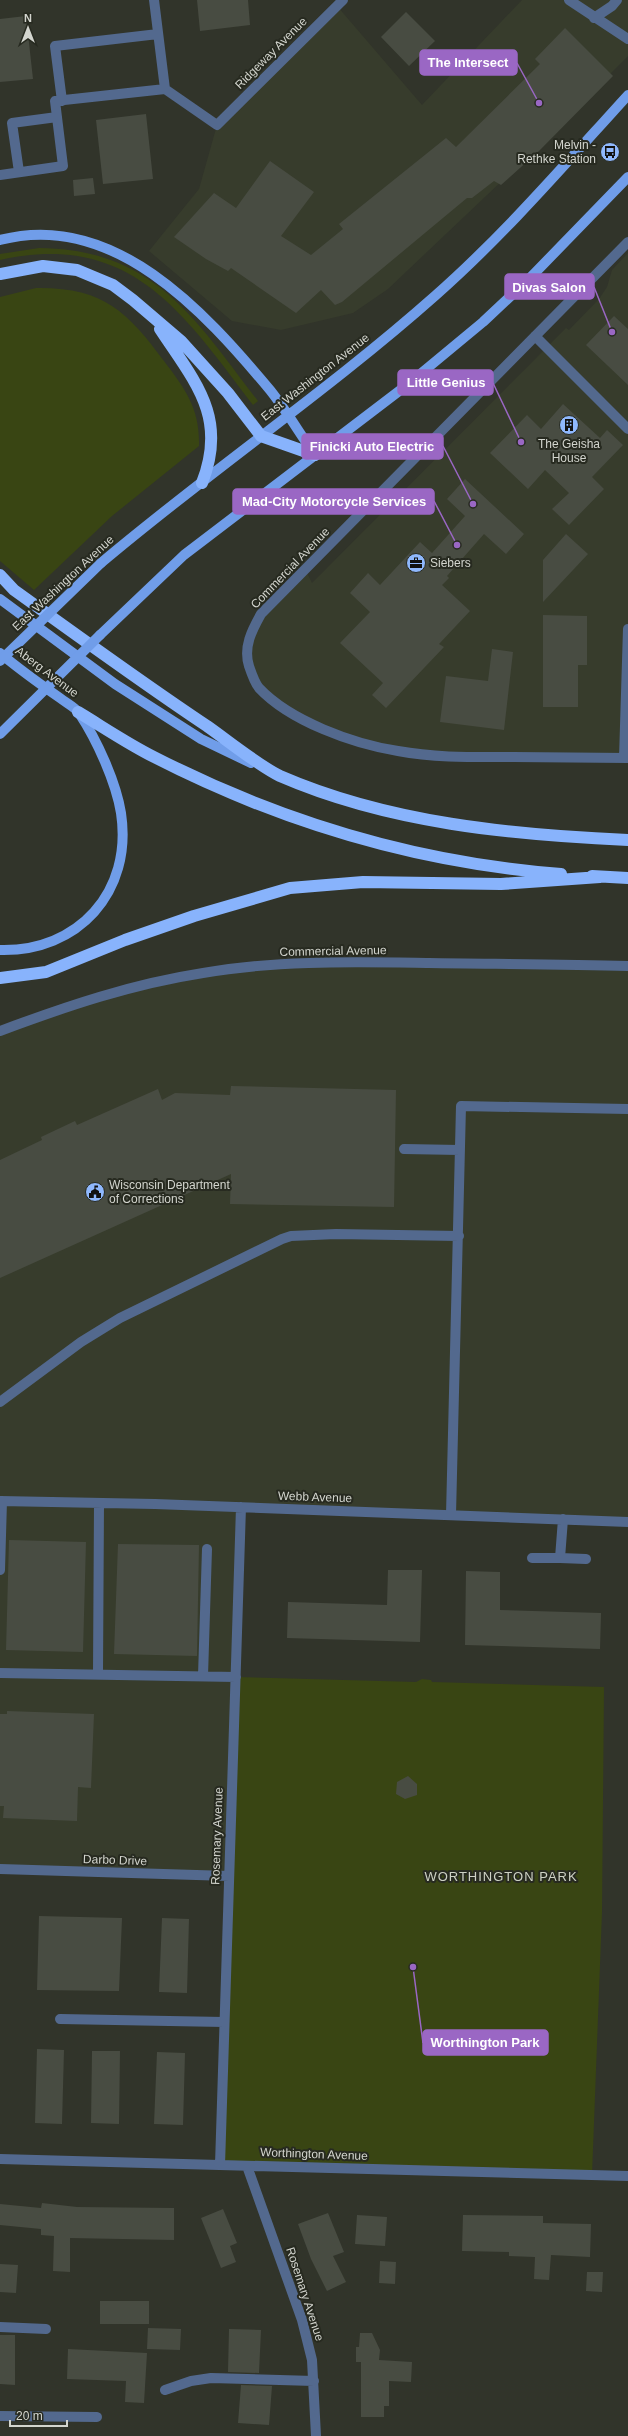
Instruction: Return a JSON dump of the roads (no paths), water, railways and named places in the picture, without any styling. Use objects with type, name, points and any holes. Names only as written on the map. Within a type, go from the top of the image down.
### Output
[{"type":"highway","points":[[0,274],[43,266],[78,270],[113,285],[134,300],[152,318],[181,341],[228,393],[261,436],[315,455]]},
{"type":"highway","points":[[152,318],[192,376],[204,402],[211,424],[213,444],[210,463],[202,483]]},
{"type":"highway","points":[[0,575],[14,590],[121,668],[278,775],[340,799],[479,828],[551,837],[628,840]]},
{"type":"highway","points":[[78,712],[153,756],[220,787],[330,831],[384,845],[473,864],[600,877],[628,878]]},
{"type":"highway","points":[[0,978],[46,972],[125,940],[194,916],[290,888],[363,882],[500,884],[600,877]]},
{"type":"main road","name":"East Washington Avenue","points":[[0,661],[101,563],[151,521],[340,377],[437,294],[534,197],[628,95]]},
{"type":"main road","points":[[0,734],[142,594],[184,555],[407,385],[483,322],[535,273],[628,177]]},
{"type":"main road","points":[[0,240],[33,234],[68,236],[103,246],[160,279],[228,344],[271,391],[315,455]]},
{"type":"main road","points":[[0,598],[115,684],[201,739],[278,775]]},
{"type":"main road","name":"Aberg Avenue","points":[[0,653],[78,712]]},
{"type":"main road","points":[[0,950],[34,948],[57,941],[84,923],[102,903],[113,884],[121,860],[121,814],[118,798],[102,759],[78,712]]},
{"type":"street","points":[[0,175],[63,166],[56,101],[165,89],[154,0]]},
{"type":"street","name":"Ridgeway Avenue","points":[[165,89],[217,125],[343,0]]},
{"type":"street","points":[[569,0],[594,18],[628,39]]},
{"type":"street","points":[[594,18],[612,6],[617,0]]},
{"type":"street","points":[[62,101],[55,46],[158,34]]},
{"type":"street","points":[[19,172],[12,123],[57,117]]},
{"type":"street","name":"Commercial Avenue","points":[[626,758],[458,757],[397,751],[356,741],[320,727],[283,708],[258,687],[248,665],[247,649],[251,633],[261,614],[628,242]]},
{"type":"street","points":[[535,336],[628,429]]},
{"type":"street","points":[[626,758],[628,629]]},
{"type":"street","name":"Commercial Avenue","points":[[0,1031],[130,987],[205,972],[255,967],[357,962],[628,966]]},
{"type":"street","points":[[451,1515],[461,1106],[628,1109]]},
{"type":"street","points":[[404,1149],[460,1150]]},
{"type":"street","points":[[0,1402],[81,1342],[120,1318],[282,1239],[291,1236],[336,1234],[459,1236]]},
{"type":"street","points":[[0,1570],[1,1501]]},
{"type":"street","name":"Webb Avenue","points":[[1,1501],[241,1507],[628,1522]]},
{"type":"street","points":[[98,1674],[100,1504]]},
{"type":"street","name":"Rosemary Avenue","points":[[220,2165],[241,1507]]},
{"type":"street","points":[[560,1558],[563,1519]]},
{"type":"street","points":[[203,1676],[207,1549]]},
{"type":"street","points":[[532,1558],[586,1559]]},
{"type":"street","points":[[0,1673],[236,1677]]},
{"type":"street","name":"Darbo Drive","points":[[0,1869],[229,1876]]},
{"type":"street","points":[[60,2019],[224,2022]]},
{"type":"street","name":"Worthington Avenue","points":[[0,2159],[628,2176]]},
{"type":"street","name":"Rosemary Avenue","points":[[247,2166],[302,2320],[312,2360],[316,2436]]},
{"type":"street","points":[[0,2328],[46,2329]]},
{"type":"street","points":[[164,2390],[191,2381],[211,2378],[314,2381]]},
{"type":"street","points":[[0,2416],[97,2417]]},
{"type":"place","name":"The Intersect","points":[[539,103]]},
{"type":"place","name":"Melvin - Rethke Station","points":[[610,152]]},
{"type":"place","name":"Divas Salon","points":[[612,332]]},
{"type":"place","name":"The Geisha House","points":[[569,425]]},
{"type":"place","name":"Little Genius","points":[[521,442]]},
{"type":"place","name":"Finicki Auto Electric","points":[[473,504]]},
{"type":"place","name":"Mad-City Motorcycle Services","points":[[457,545]]},
{"type":"place","name":"Siebers","points":[[416,563]]},
{"type":"place","name":"Wisconsin Department of Corrections","points":[[95,1192]]},
{"type":"place","name":"Worthington Park","points":[[413,1967]]},
{"type":"district","name":"WORTHINGTON PARK","points":[[501,1876]]}]
